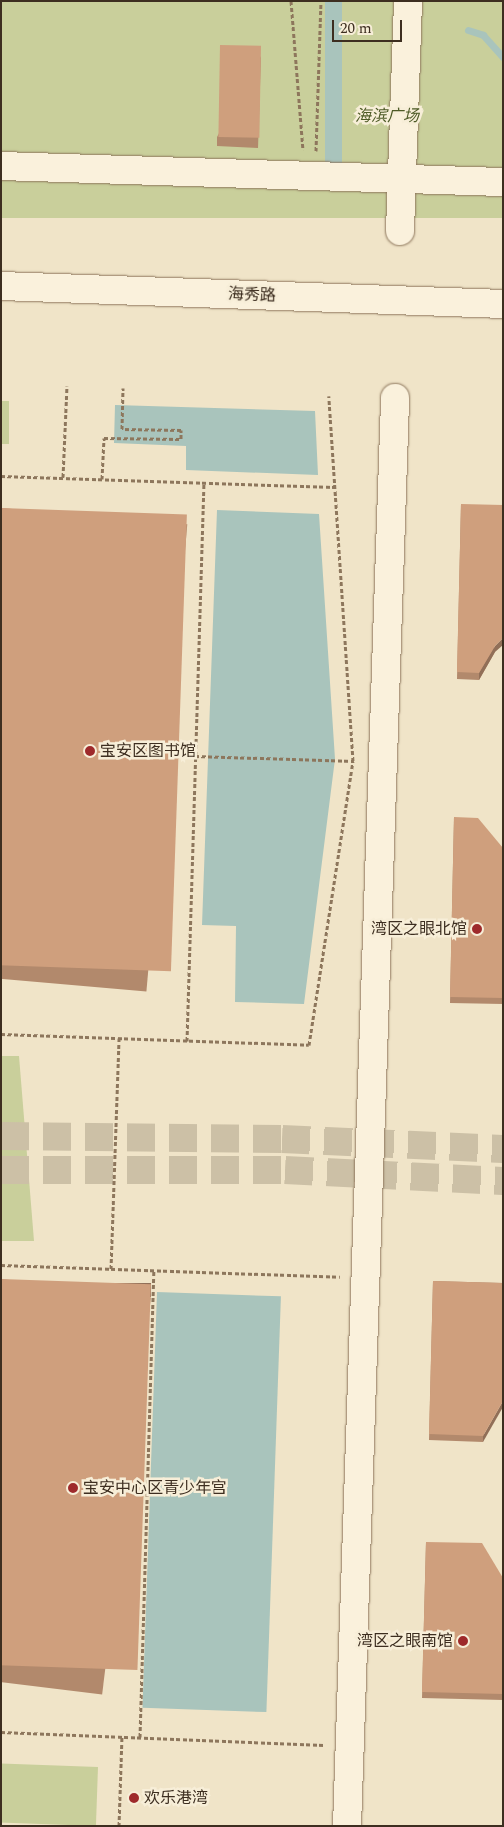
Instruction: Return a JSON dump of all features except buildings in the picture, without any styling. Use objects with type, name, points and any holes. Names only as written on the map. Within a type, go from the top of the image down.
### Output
[{"type":"street","points":[[400,231],[408,1]]},
{"type":"street","points":[[1,166],[503,182]]},
{"type":"street","name":"海秀路","points":[[1,286],[503,304]]},
{"type":"street","points":[[347,1826],[395,398]]},
{"type":"path","points":[[291,1],[310,176]]},
{"type":"path","points":[[310,176],[321,1]]},
{"type":"path","points":[[63,477],[67,386]]},
{"type":"path","points":[[102,479],[104,438],[181,440],[181,430],[122,429],[123,388]]},
{"type":"path","points":[[1,1034],[309,1045],[353,761],[329,396]]},
{"type":"path","points":[[1,476],[335,487]]},
{"type":"path","points":[[186,1041],[204,482]]},
{"type":"path","points":[[195,756],[339,760]]},
{"type":"path","points":[[111,1269],[119,1038]]},
{"type":"path","points":[[1,1265],[365,1278]]},
{"type":"path","points":[[140,1737],[154,1271]]},
{"type":"path","points":[[1,1732],[350,1746]]},
{"type":"path","points":[[119,1826],[122,1737]]},
{"type":"green space","name":"海滨广场","points":[[1,1],[503,1],[503,218],[1,218]]},
{"type":"green space","points":[[1,401],[9,401],[9,444],[1,444]]},
{"type":"green space","points":[[1,1056],[19,1056],[34,1241],[1,1241]]},
{"type":"green space","points":[[1,1764],[98,1767],[96,1826],[1,1823]]},
{"type":"water","points":[[325,1],[342,1],[342,172],[325,172]]},
{"type":"water","points":[[115,405],[315,411],[318,475],[186,470],[186,446],[114,443]]},
{"type":"water","points":[[217,510],[319,514],[335,759],[304,1004],[235,1002],[236,926],[202,925]]},
{"type":"water","points":[[157,1292],[281,1296],[266,1712],[142,1708]]},
{"type":"waterway","points":[[468,30],[483,35],[503,57]]},
{"type":"tunnel","points":[[1,1136],[282,1139],[503,1149]]},
{"type":"tunnel","points":[[1,1170],[285,1170],[503,1181]]},
{"type":"place","name":"宝安区图书馆","points":[[90,751]]},
{"type":"place","name":"湾区之眼北馆","points":[[477,929]]},
{"type":"place","name":"宝安中心区青少年宫","points":[[73,1488]]},
{"type":"place","name":"湾区之眼南馆","points":[[463,1641]]},
{"type":"place","name":"欢乐港湾","points":[[134,1798]]}]
